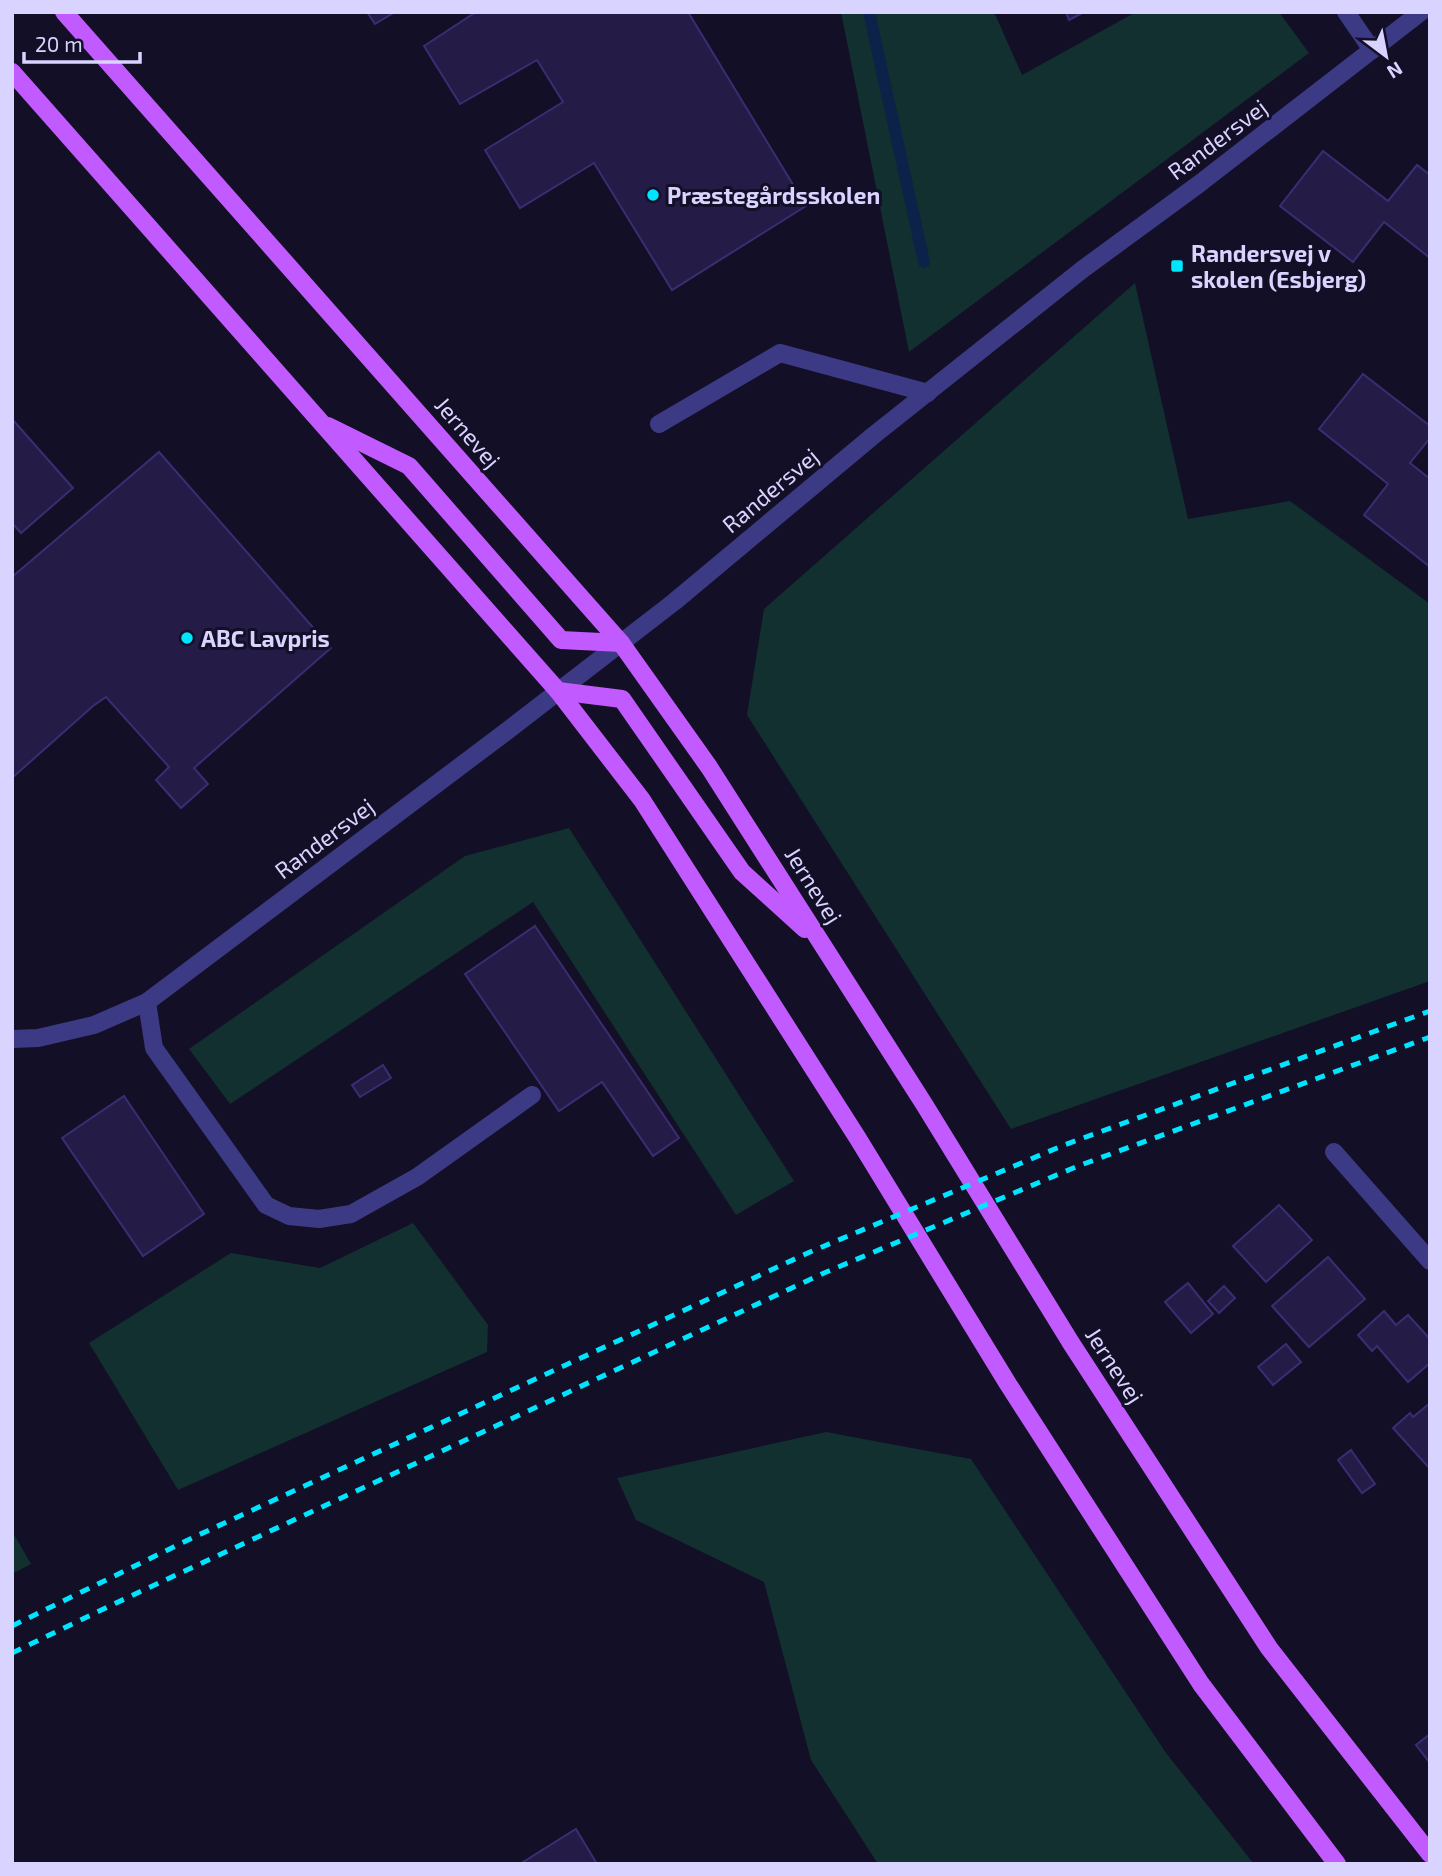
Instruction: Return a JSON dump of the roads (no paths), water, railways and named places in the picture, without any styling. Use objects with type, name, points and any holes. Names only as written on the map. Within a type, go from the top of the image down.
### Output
[{"type":"main road","name":"Jernevej","points":[[64,12],[621,643],[709,767],[924,1104],[1071,1343],[1269,1648],[1430,1854]]},
{"type":"main road","points":[[12,72],[558,691],[642,800],[857,1137],[1008,1384],[1200,1684],[1338,1864]]},
{"type":"main road","points":[[319,421],[409,466],[561,640],[621,643]]},
{"type":"main road","points":[[558,691],[622,699],[742,872],[823,946]]},
{"type":"street","points":[[1346,12],[1372,50]]},
{"type":"street","name":"Randersvej","points":[[12,1039],[38,1038],[94,1025],[147,1002],[687,592],[1083,269],[1199,184],[1421,12]]},
{"type":"street","points":[[659,424],[780,354],[928,393]]},
{"type":"street","points":[[147,1002],[154,1048],[266,1205],[289,1216],[319,1219],[351,1214],[417,1177],[532,1095]]},
{"type":"street","points":[[1334,1152],[1430,1261]]},
{"type":"waterway","points":[[869,12],[924,262]]},
{"type":"railway","points":[[12,1626],[192,1538],[810,1252],[1064,1145],[1430,1011]]},
{"type":"railway","points":[[12,1653],[824,1273],[1078,1166],[1430,1037]]},
{"type":"place","name":"Præstegårdsskolen","points":[[653,195]]},
{"type":"place","name":"Randersvej v skolen (Esbjerg)","points":[[1177,266]]},
{"type":"place","name":"ABC Lavpris","points":[[187,638]]}]
